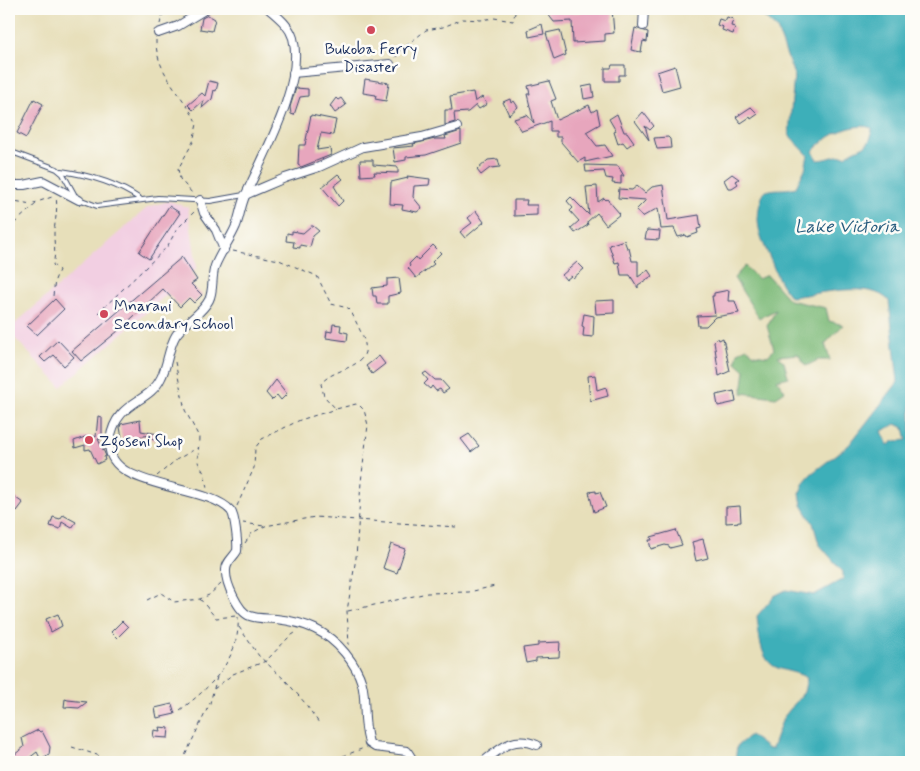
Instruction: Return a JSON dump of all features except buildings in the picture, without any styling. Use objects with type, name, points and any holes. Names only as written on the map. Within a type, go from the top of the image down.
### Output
[{"type":"street","points":[[158,33],[178,26],[206,9]]},
{"type":"street","points":[[269,9],[288,28],[292,37],[295,55],[293,73],[285,105],[269,146],[245,195],[236,226],[215,267],[210,297],[205,306],[177,334],[162,378],[156,387],[121,413],[114,424],[109,441],[115,462],[137,478],[151,481],[225,507],[235,518],[238,551],[229,561],[226,572],[236,599],[247,615],[295,621],[322,631],[333,641],[362,677],[365,690],[368,738],[371,745],[401,749],[411,754],[414,762]]},
{"type":"street","points":[[643,26],[644,9]]},
{"type":"street","points":[[293,73],[390,64]]},
{"type":"street","points":[[245,195],[326,164],[363,147],[422,136],[457,127]]},
{"type":"street","points":[[9,185],[24,185],[43,181],[79,200]]},
{"type":"street","points":[[201,204],[219,236],[224,250]]},
{"type":"street","points":[[483,762],[517,740],[525,740],[537,745]]},
{"type":"lane","points":[[9,151],[60,171],[84,175],[111,184],[140,200]]},
{"type":"lane","points":[[60,171],[79,200],[97,206],[174,197],[201,204],[245,195]]},
{"type":"path","points":[[98,313],[167,247],[185,219],[201,204],[186,187],[178,168],[193,142],[197,124],[162,69],[156,51],[164,9]]},
{"type":"path","points":[[390,64],[401,50],[426,30],[443,28],[463,19],[481,20],[494,18],[513,21],[516,9]]},
{"type":"path","points":[[9,228],[38,203],[55,196],[57,214],[54,235],[56,256],[53,265],[59,270],[55,280],[53,296]]},
{"type":"path","points":[[9,200],[38,203]]},
{"type":"path","points":[[224,250],[262,255],[312,273],[321,280],[331,304],[348,308],[351,311],[365,344],[365,353],[361,360],[331,374],[321,384],[324,396],[336,409]]},
{"type":"path","points":[[175,360],[185,410],[199,437],[198,462],[205,475],[208,500]]},
{"type":"path","points":[[237,509],[243,488],[254,468],[255,448],[262,438],[300,420],[356,404],[360,406],[367,418],[368,436],[358,519],[356,558],[347,611],[347,632],[351,648]]},
{"type":"path","points":[[151,481],[172,462],[199,447]]},
{"type":"path","points":[[235,518],[243,523],[265,526],[315,518],[358,519],[406,525],[456,527]]},
{"type":"path","points":[[238,551],[252,533],[265,526]]},
{"type":"path","points":[[147,600],[161,593],[174,602],[200,599],[216,590],[226,572]]},
{"type":"path","points":[[347,611],[427,592],[469,592],[496,586]]},
{"type":"path","points":[[180,710],[204,691],[217,676],[233,650],[239,626],[238,616],[216,618],[206,603],[200,599]]},
{"type":"path","points":[[239,626],[266,662],[305,703],[319,723]]},
{"type":"path","points":[[214,689],[233,674],[266,662],[289,638],[310,626]]},
{"type":"path","points":[[182,762],[210,703],[217,676]]},
{"type":"path","points":[[328,762],[371,745]]},
{"type":"path","points":[[72,747],[118,762]]},
{"type":"shaded area","points":[[169,201],[188,207],[197,268],[61,387],[9,332],[9,329],[148,207]]},
{"type":"green space","points":[[745,266],[758,279],[767,275],[789,300],[826,308],[829,321],[843,325],[825,344],[830,360],[818,360],[806,366],[798,354],[778,356],[784,362],[788,377],[777,380],[785,391],[776,397],[742,393],[745,370],[736,362],[738,352],[747,348],[754,354],[768,356],[774,349],[767,326],[776,310],[759,318],[734,278]]},
{"type":"water","name":"Lake Victoria","points":[[755,9],[911,9],[911,762],[735,762],[737,746],[750,735],[768,749],[772,749],[783,718],[804,692],[807,678],[778,668],[767,659],[761,645],[757,616],[774,596],[786,590],[814,595],[843,579],[843,572],[819,544],[813,523],[802,505],[800,493],[804,482],[811,474],[849,445],[898,382],[889,301],[881,295],[870,291],[857,290],[829,291],[791,297],[780,281],[764,245],[758,220],[760,202],[764,192],[796,187],[805,169],[808,155],[789,135],[794,75],[777,29]],"holes":[[[864,126],[872,128],[870,140],[867,144],[846,156],[817,160],[813,151],[824,141],[842,130]],[[896,424],[904,428],[907,440],[894,441],[888,445],[882,431]]]},
{"type":"place","name":"Bukoba Ferry Disaster","points":[[371,30]]},
{"type":"place","name":"Mnarani Secondary School","points":[[104,314]]},
{"type":"place","name":"Zgoseni Shop","points":[[89,440]]}]
